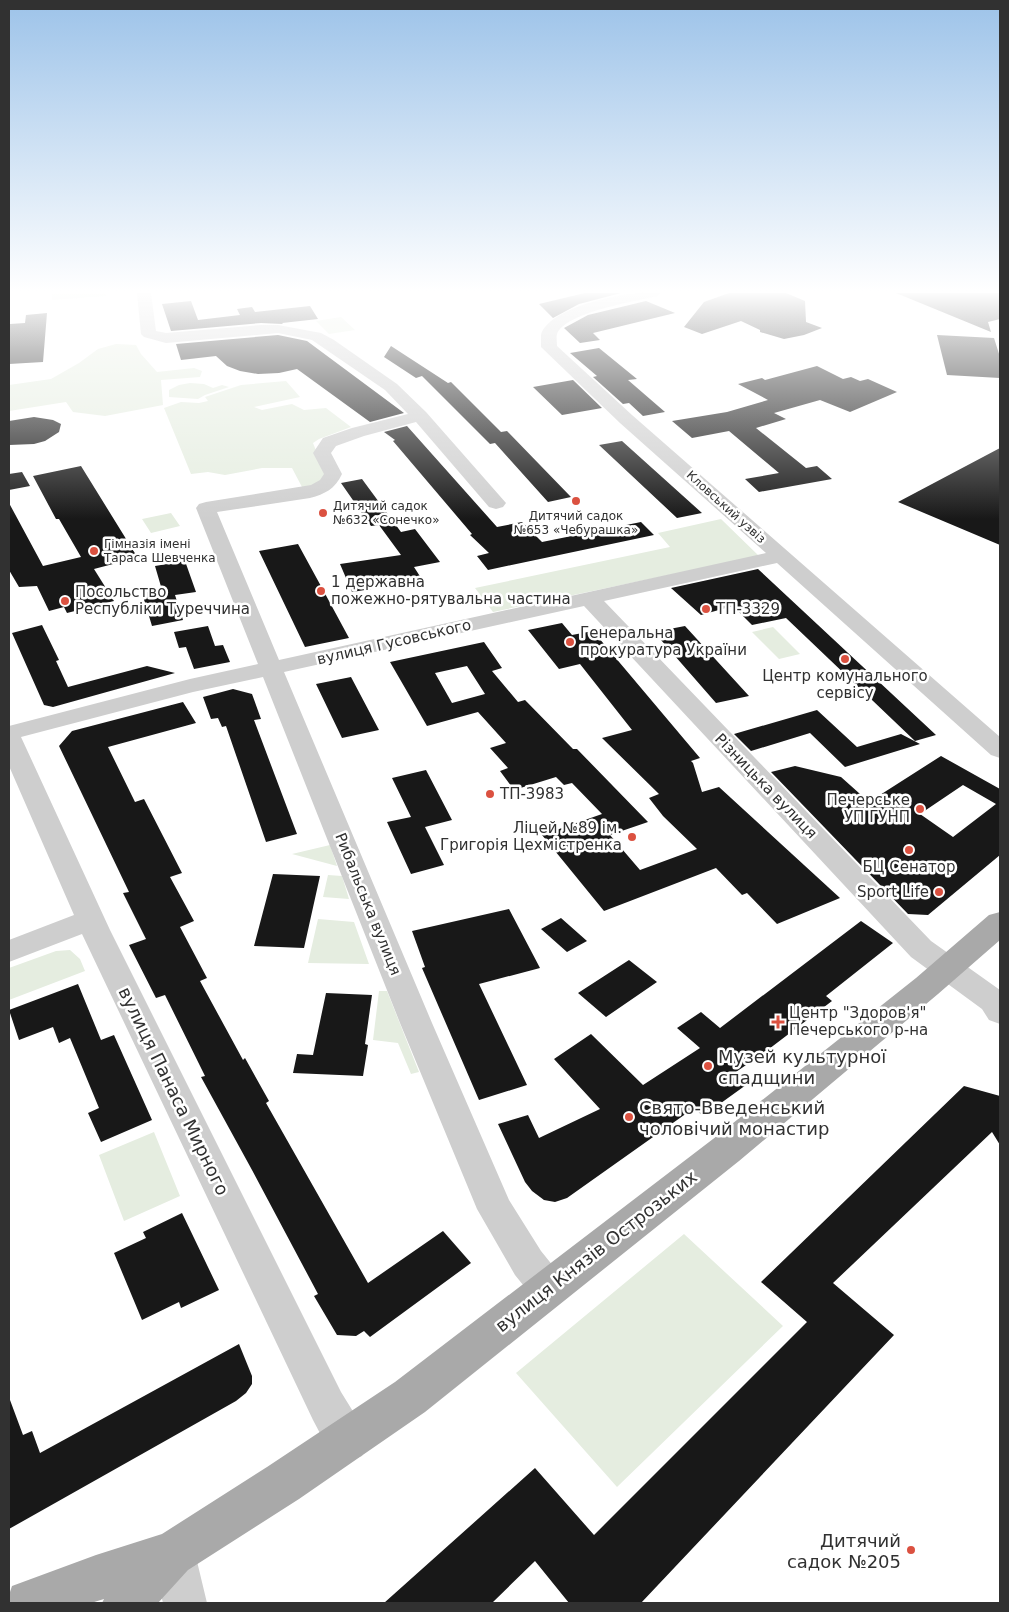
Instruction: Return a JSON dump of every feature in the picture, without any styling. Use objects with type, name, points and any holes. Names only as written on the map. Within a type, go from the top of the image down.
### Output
[{"type":"main road","name":"вулиця Князів Острозьких","points":[[30,1603],[96,1578],[172,1553],[347,1441],[410,1397],[726,1150],[947,969],[1000,923]]},
{"type":"main road","name":"вулиця Князів Острозьких","points":[[126,1603],[172,1553]]},
{"type":"street","points":[[365,368],[391,387],[420,416],[496,503]]},
{"type":"street","name":"Кловський узвіз","points":[[570,368],[1000,750]]},
{"type":"street","name":"Рибальська вулиця","points":[[420,416],[358,432],[329,442],[322,453],[333,474],[330,483],[323,488],[310,492],[206,508],[416,1023],[495,1209],[528,1263],[549,1290]]},
{"type":"street","name":"вулиця Гусовського","points":[[9,733],[190,686],[781,556]]},
{"type":"street","name":"Різницька вулиця","points":[[589,598],[921,949],[993,1002],[1000,1012]]},
{"type":"street","name":"вулиця Панаса Мирного","points":[[9,738],[90,920],[329,1410],[347,1441]]},
{"type":"street","points":[[9,951],[90,920]]},
{"type":"street","points":[[172,1553],[185,1603]]},
{"type":"shaded area","points":[[70,368],[154,368],[157,372],[195,368],[202,371],[200,377],[161,380],[163,405],[105,416],[73,412],[66,402],[9,411],[9,385],[51,379]]},
{"type":"shaded area","points":[[286,381],[300,397],[254,407],[262,410],[292,404],[304,410],[326,408],[351,427],[313,443],[325,473],[322,480],[313,485],[302,487],[292,468],[262,468],[225,475],[208,472],[191,474],[164,408],[181,402],[199,403],[208,401],[205,397],[241,385]]},
{"type":"shaded area","points":[[190,383],[204,384],[213,388],[222,385],[229,387],[198,399],[169,397],[169,390],[179,385]]},
{"type":"shaded area","points":[[171,513],[180,526],[151,533],[142,519]]},
{"type":"shaded area","points":[[721,519],[759,556],[493,612],[475,588],[670,547],[658,533]]},
{"type":"shaded area","points":[[773,627],[800,654],[779,659],[752,632]]},
{"type":"shaded area","points":[[330,845],[337,866],[292,854]]},
{"type":"shaded area","points":[[328,875],[342,876],[349,899],[323,897]]},
{"type":"shaded area","points":[[318,919],[354,922],[369,964],[308,963]]},
{"type":"shaded area","points":[[70,950],[80,959],[85,971],[9,1000],[9,968],[56,951]]},
{"type":"shaded area","points":[[379,991],[387,991],[419,1072],[411,1074],[398,1043],[373,1040]]},
{"type":"shaded area","points":[[154,1132],[180,1196],[124,1221],[99,1155]]},
{"type":"shaded area","points":[[684,1234],[783,1326],[617,1487],[516,1373]]},
{"type":"building","points":[[233,368],[344,368],[404,413],[370,422],[297,369],[279,373],[258,374]]},
{"type":"building","points":[[401,368],[425,368],[448,383],[451,382],[501,432],[507,431],[571,497],[548,502],[495,443],[490,444],[422,376],[416,378]]},
{"type":"building","points":[[588,368],[624,368],[637,379],[628,380],[665,412],[643,416],[629,403],[623,404],[593,377],[597,376]]},
{"type":"building","points":[[809,368],[821,368],[843,379],[851,377],[860,381],[868,379],[897,392],[850,412],[820,400],[774,413],[786,419],[756,428],[806,468],[817,466],[832,479],[759,492],[745,479],[779,473],[729,431],[692,438],[672,421],[727,412],[768,400],[738,384],[762,378],[765,380]]},
{"type":"building","points":[[945,368],[1000,368],[1000,378],[947,375]]},
{"type":"building","points":[[573,380],[602,408],[562,415],[533,387]]},
{"type":"building","points":[[34,417],[53,420],[61,424],[59,432],[45,441],[34,444],[9,445],[9,421]]},
{"type":"building","points":[[407,426],[497,527],[522,522],[542,542],[641,522],[654,535],[488,570],[477,556],[489,553],[470,535],[472,534],[393,441],[395,440],[384,432]]},
{"type":"building","points":[[622,441],[702,513],[677,518],[599,445]]},
{"type":"building","points":[[1000,448],[1000,545],[898,502]]},
{"type":"building","points":[[81,466],[136,555],[111,561],[113,564],[94,569],[114,601],[67,613],[64,607],[49,611],[37,586],[19,587],[9,570],[9,503],[43,566],[81,557],[59,519],[56,519],[33,476]]},
{"type":"building","points":[[22,472],[30,486],[9,490],[9,474]]},
{"type":"building","points":[[362,479],[401,532],[415,529],[440,562],[414,567],[423,581],[352,592],[340,564],[401,555],[379,525],[371,526],[341,483]]},
{"type":"building","points":[[298,544],[349,638],[305,647],[259,551]]},
{"type":"building","points":[[185,561],[196,592],[175,595],[183,620],[152,626],[142,593],[162,590],[155,566]]},
{"type":"building","points":[[758,569],[936,735],[915,741],[786,618],[752,625],[733,606],[701,615],[671,588]]},
{"type":"building","points":[[562,623],[572,635],[593,631],[700,758],[691,761],[702,792],[719,787],[840,898],[777,924],[747,893],[742,895],[716,868],[604,911],[542,835],[602,814],[572,783],[564,785],[556,777],[514,790],[500,771],[508,768],[490,748],[506,743],[478,712],[427,726],[390,662],[484,642],[502,668],[492,671],[518,702],[525,700],[573,749],[577,749],[648,822],[610,835],[640,870],[697,849],[663,816],[649,798],[659,794],[602,738],[632,730],[580,664],[559,669],[528,630]],"holes":[[[467,666],[485,694],[452,703],[435,673]]]},
{"type":"building","points":[[42,625],[59,660],[56,661],[68,687],[147,666],[175,673],[53,707],[44,705],[12,633]]},
{"type":"building","points":[[208,626],[215,646],[223,645],[230,662],[194,669],[186,647],[179,648],[174,632]]},
{"type":"building","points":[[685,626],[749,696],[716,703],[654,632]]},
{"type":"building","points":[[351,677],[379,730],[342,738],[316,684]]},
{"type":"building","points":[[233,689],[252,694],[261,719],[254,720],[297,834],[266,842],[226,726],[222,727],[218,718],[211,719],[203,697]]},
{"type":"building","points":[[183,702],[196,723],[108,747],[135,802],[144,799],[182,873],[170,877],[194,921],[180,927],[207,978],[200,981],[243,1060],[245,1058],[269,1101],[266,1103],[368,1283],[443,1231],[471,1263],[370,1337],[364,1331],[356,1336],[337,1335],[314,1296],[318,1294],[201,1077],[205,1076],[165,995],[156,998],[129,945],[146,939],[123,893],[129,892],[59,746],[72,731]]},
{"type":"building","points":[[817,710],[857,747],[901,734],[920,744],[845,767],[810,733],[751,751],[734,734]]},
{"type":"building","name":"БЦ Сенатор","points":[[941,756],[1000,789],[1000,855],[928,915],[908,914],[771,772],[795,766],[841,777],[869,802]],"holes":[[[963,785],[996,804],[953,837],[920,814]]]},
{"type":"building","points":[[426,770],[452,820],[425,827],[444,865],[411,874],[387,822],[411,817],[392,778]]},
{"type":"building","points":[[273,874],[320,876],[304,948],[254,946]]},
{"type":"building","points":[[509,909],[540,968],[479,984],[527,1085],[479,1100],[422,968],[425,967],[412,931]]},
{"type":"building","points":[[561,918],[587,941],[567,952],[541,929]]},
{"type":"building","points":[[861,921],[893,943],[826,996],[832,1001],[733,1074],[746,1085],[703,1116],[694,1108],[567,1198],[555,1202],[544,1200],[532,1191],[525,1182],[498,1124],[528,1115],[539,1138],[600,1109],[554,1059],[591,1034],[643,1085],[700,1048],[677,1028],[701,1012],[720,1028]]},
{"type":"building","points":[[629,960],[657,982],[606,1017],[578,993]]},
{"type":"building","points":[[78,984],[101,1040],[114,1035],[152,1120],[101,1142],[88,1113],[99,1108],[70,1038],[59,1043],[53,1027],[19,1040],[9,1010]]},
{"type":"building","points":[[326,993],[372,995],[365,1044],[368,1045],[363,1076],[293,1073],[297,1054],[313,1055]]},
{"type":"building","points":[[964,1086],[1000,1096],[1000,1145],[992,1132],[833,1283],[894,1335],[641,1603],[569,1603],[535,1561],[492,1603],[384,1603],[535,1468],[594,1535],[807,1322],[761,1282]]},
{"type":"building","points":[[182,1213],[219,1290],[181,1308],[179,1302],[142,1320],[114,1253],[146,1238],[143,1232]]},
{"type":"building","points":[[239,1344],[252,1376],[252,1384],[246,1393],[236,1401],[9,1529],[10,1400],[23,1435],[32,1431],[40,1453]]},
{"type":"place","name":"Дитячий садок №653 «Чебурашка»","points":[[576,501]]},
{"type":"place","name":"Дитячий садок №632 «Сонечко»","points":[[323,513]]},
{"type":"place","name":"Гімназія імені Тараса Шевченка","points":[[94,551]]},
{"type":"place","name":"1 державна пожежно-рятувальна частина","points":[[321,591]]},
{"type":"place","name":"Посольство Республіки Туреччина","points":[[65,601]]},
{"type":"place","name":"ТП-3329","points":[[706,609]]},
{"type":"place","name":"Генеральна прокуратура України","points":[[570,642]]},
{"type":"place","name":"Центр комунального сервісу","points":[[845,659]]},
{"type":"place","name":"ТП-3983","points":[[490,794]]},
{"type":"place","name":"Печерське УП ГУНП","points":[[920,809]]},
{"type":"place","name":"Ліцей №89 ім. Григорія Цехмістренка","points":[[632,837]]},
{"type":"place","name":"БЦ Сенатор","points":[[909,850]]},
{"type":"place","name":"Sport Life","points":[[939,892]]},
{"type":"place","name":"Центр \"Здоров'я\" Печерського р-на","points":[[778,1022]]},
{"type":"place","name":"Музей культурної спадщини","points":[[708,1066]]},
{"type":"place","name":"Свято-Введенський чоловічий монастир","points":[[629,1117]]},
{"type":"place","name":"Дитячий садок №205","points":[[911,1550]]}]
